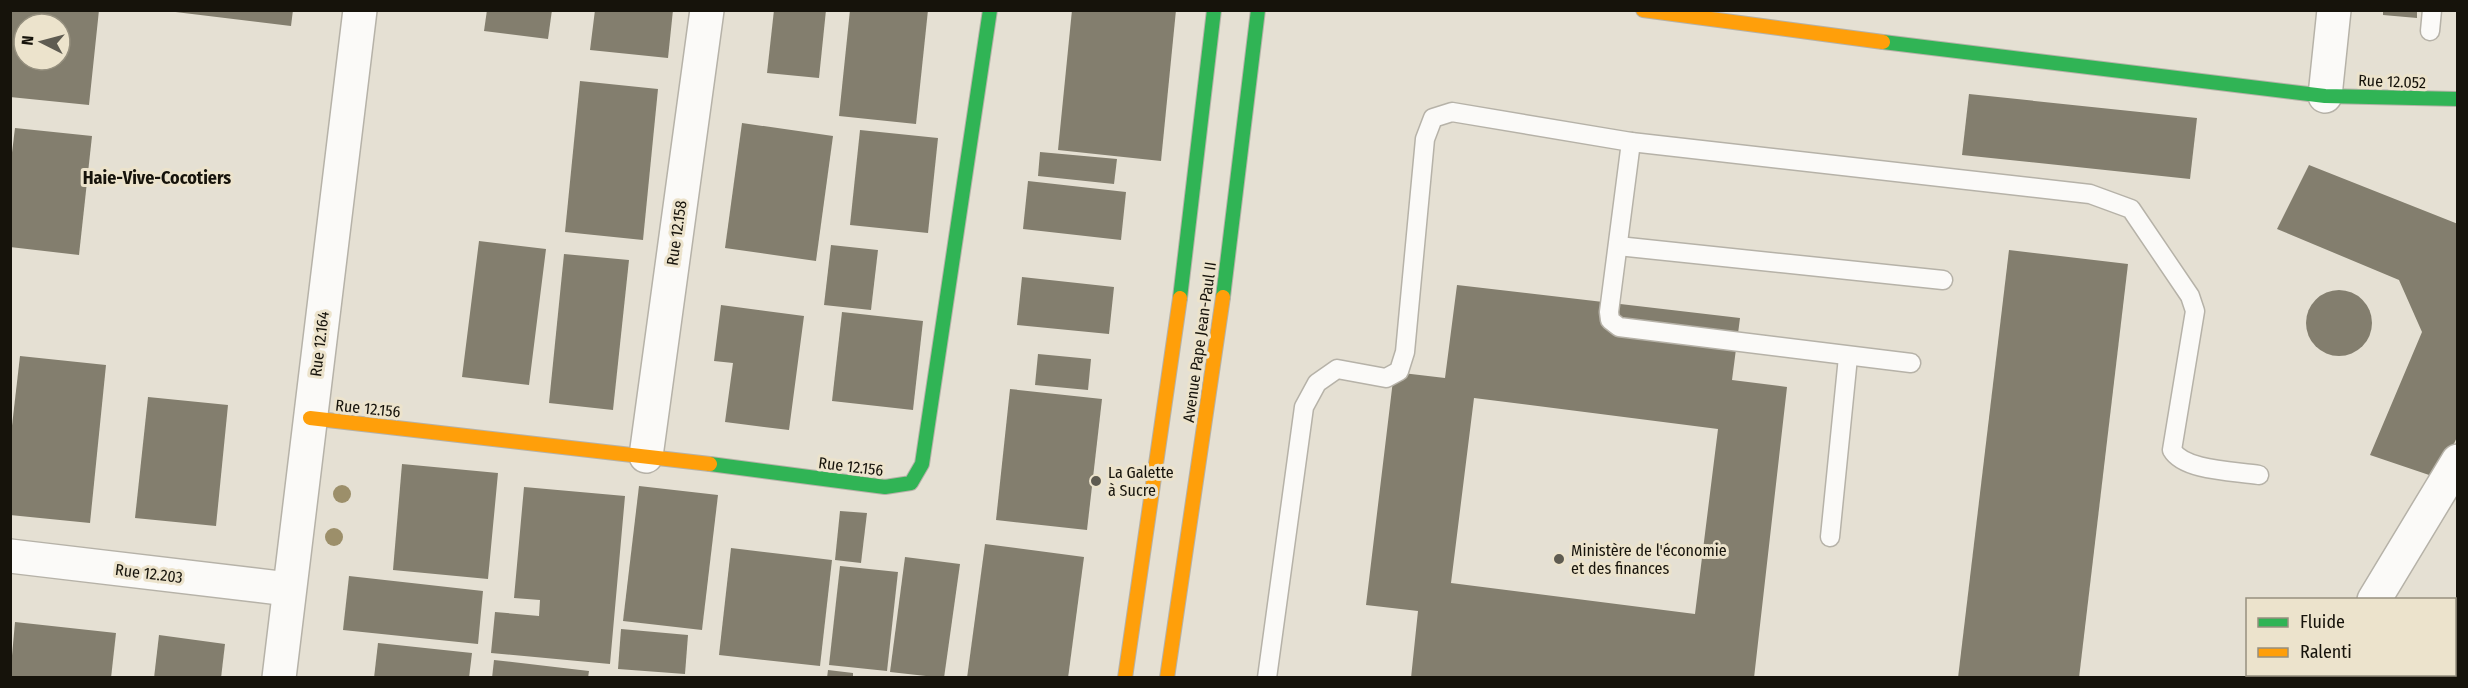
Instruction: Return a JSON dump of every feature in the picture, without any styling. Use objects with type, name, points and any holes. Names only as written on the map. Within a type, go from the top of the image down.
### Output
[{"type":"street","name":"Rue 12.164","points":[[279,678],[360,10]]},
{"type":"street","name":"Rue 12.158","points":[[646,456],[707,10]]},
{"type":"street","name":"Rue 12.156","points":[[310,418],[646,456],[885,487],[911,483],[922,464],[990,10]]},
{"type":"street","name":"Avenue Pape Jean-Paul II","points":[[1125,678],[1174,339],[1214,10]]},
{"type":"street","name":"Avenue Pape Jean-Paul II","points":[[1167,678],[1218,342],[1258,10]]},
{"type":"street","name":"Rue 12.052","points":[[1643,10],[1843,38],[2325,96],[2457,99]]},
{"type":"street","points":[[2325,96],[2334,10]]},
{"type":"street","points":[[2375,598],[2457,461]]},
{"type":"street","name":"Rue 12.203","points":[[10,556],[288,590]]},
{"type":"lane","points":[[2430,31],[2432,10]]},
{"type":"lane","points":[[1267,678],[1304,407],[1317,383],[1337,369],[1386,378],[1399,371],[1405,352],[1425,139],[1433,118],[1452,112],[1631,142],[2090,194],[2131,210],[2190,296],[2195,310],[2172,450],[2177,459],[2188,464],[2259,475]]},
{"type":"lane","points":[[1631,142],[1609,312],[1611,321],[1619,327],[1911,363]]},
{"type":"lane","points":[[1618,246],[1943,280]]},
{"type":"lane","points":[[1830,537],[1848,357]]},
{"type":"building","points":[[10,10],[99,10],[89,105],[10,97]]},
{"type":"building","points":[[159,10],[293,10],[291,26]]},
{"type":"building","points":[[487,10],[552,10],[548,39],[484,31]]},
{"type":"building","points":[[595,10],[673,10],[668,58],[590,50]]},
{"type":"building","points":[[774,10],[826,10],[819,78],[767,73]]},
{"type":"building","points":[[850,10],[928,10],[916,124],[839,116]]},
{"type":"building","points":[[1072,10],[1176,10],[1161,161],[1058,150]]},
{"type":"building","points":[[2383,10],[2417,10],[2417,18],[2383,15]]},
{"type":"building","points":[[580,81],[658,89],[643,240],[565,232]]},
{"type":"building","points":[[1969,94],[2197,118],[2190,179],[1962,155]]},
{"type":"building","points":[[742,123],[833,136],[816,261],[725,248]]},
{"type":"building","points":[[15,128],[92,136],[79,255],[10,247],[10,169]]},
{"type":"building","points":[[860,130],[938,138],[928,233],[850,225]]},
{"type":"building","points":[[1040,152],[1117,159],[1114,184],[1038,176]]},
{"type":"building","points":[[2309,165],[2458,224],[2458,435],[2438,478],[2370,455],[2422,332],[2399,280],[2277,229]]},
{"type":"building","points":[[1028,181],[1126,192],[1121,240],[1023,229]]},
{"type":"building","points":[[479,241],[546,249],[529,385],[462,377]]},
{"type":"building","points":[[831,245],[878,250],[871,310],[824,305]]},
{"type":"building","points":[[2009,250],[2128,264],[2079,678],[1958,678]]},
{"type":"building","points":[[564,254],[629,260],[613,410],[549,403]]},
{"type":"building","points":[[1022,277],[1114,287],[1109,334],[1017,325]]},
{"type":"building","points":[[1457,285],[1740,318],[1732,380],[1787,387],[1754,678],[1411,678],[1418,611],[1366,605],[1394,372],[1445,378]],"holes":[[[1474,398],[1718,429],[1695,614],[1451,583]]]},
{"type":"building","points":[[2345,290],[2363,299],[2370,310],[2372,323],[2370,336],[2363,347],[2352,354],[2333,356],[2315,347],[2308,336],[2306,317],[2315,299],[2326,292]]},
{"type":"building","points":[[721,305],[804,316],[789,430],[725,422],[733,363],[714,361]]},
{"type":"building","points":[[842,312],[923,321],[913,410],[832,401]]},
{"type":"building","points":[[1038,354],[1091,359],[1088,390],[1035,385]]},
{"type":"building","points":[[20,356],[106,365],[90,523],[10,515],[10,443]]},
{"type":"building","points":[[1010,389],[1102,399],[1087,530],[996,520]]},
{"type":"building","points":[[148,397],[228,405],[216,526],[135,518]]},
{"type":"building","points":[[402,464],[498,473],[488,579],[393,570]]},
{"type":"building","points":[[639,486],[718,495],[702,630],[623,621]]},
{"type":"building","points":[[524,487],[625,496],[610,664],[491,653],[495,612],[539,616],[540,600],[514,598]]},
{"type":"building","points":[[840,511],[867,513],[861,563],[835,560]]},
{"type":"building","points":[[985,544],[1084,557],[1068,678],[967,678]]},
{"type":"building","points":[[731,548],[832,560],[820,666],[719,655]]},
{"type":"building","points":[[905,557],[960,564],[944,678],[890,672]]},
{"type":"building","points":[[840,566],[898,572],[887,671],[829,665]]},
{"type":"building","points":[[349,576],[483,591],[478,644],[343,630]]},
{"type":"building","points":[[15,622],[116,633],[111,678],[10,678]]},
{"type":"building","points":[[621,629],[688,635],[685,674],[618,669]]},
{"type":"building","points":[[159,635],[225,644],[221,678],[154,678]]},
{"type":"building","points":[[378,643],[472,653],[469,678],[374,678]]},
{"type":"building","points":[[494,660],[589,671],[588,678],[492,678]]},
{"type":"building","points":[[828,670],[853,673],[853,678],[827,678]]},
{"type":"traffic: fast","points":[[710,464],[885,487],[911,483],[922,464],[990,10]]},
{"type":"traffic: fast","points":[[1180,298],[1214,10]]},
{"type":"traffic: fast","points":[[1223,297],[1258,10]]},
{"type":"traffic: fast","points":[[1883,42],[2325,96],[2458,99]]},
{"type":"traffic: slow","points":[[1643,10],[1883,42]]},
{"type":"traffic: slow","points":[[1167,678],[1223,297]]},
{"type":"traffic: slow","points":[[1125,678],[1180,298]]},
{"type":"traffic: slow","points":[[310,418],[710,464]]},
{"type":"place","name":"La Galette à Sucre","points":[[1096,481]]},
{"type":"place","name":"Ministère de l'économie et des finances","points":[[1559,559]]},
{"type":"district","name":"Haie-Vive-Cocotiers","points":[[157,178]]}]
